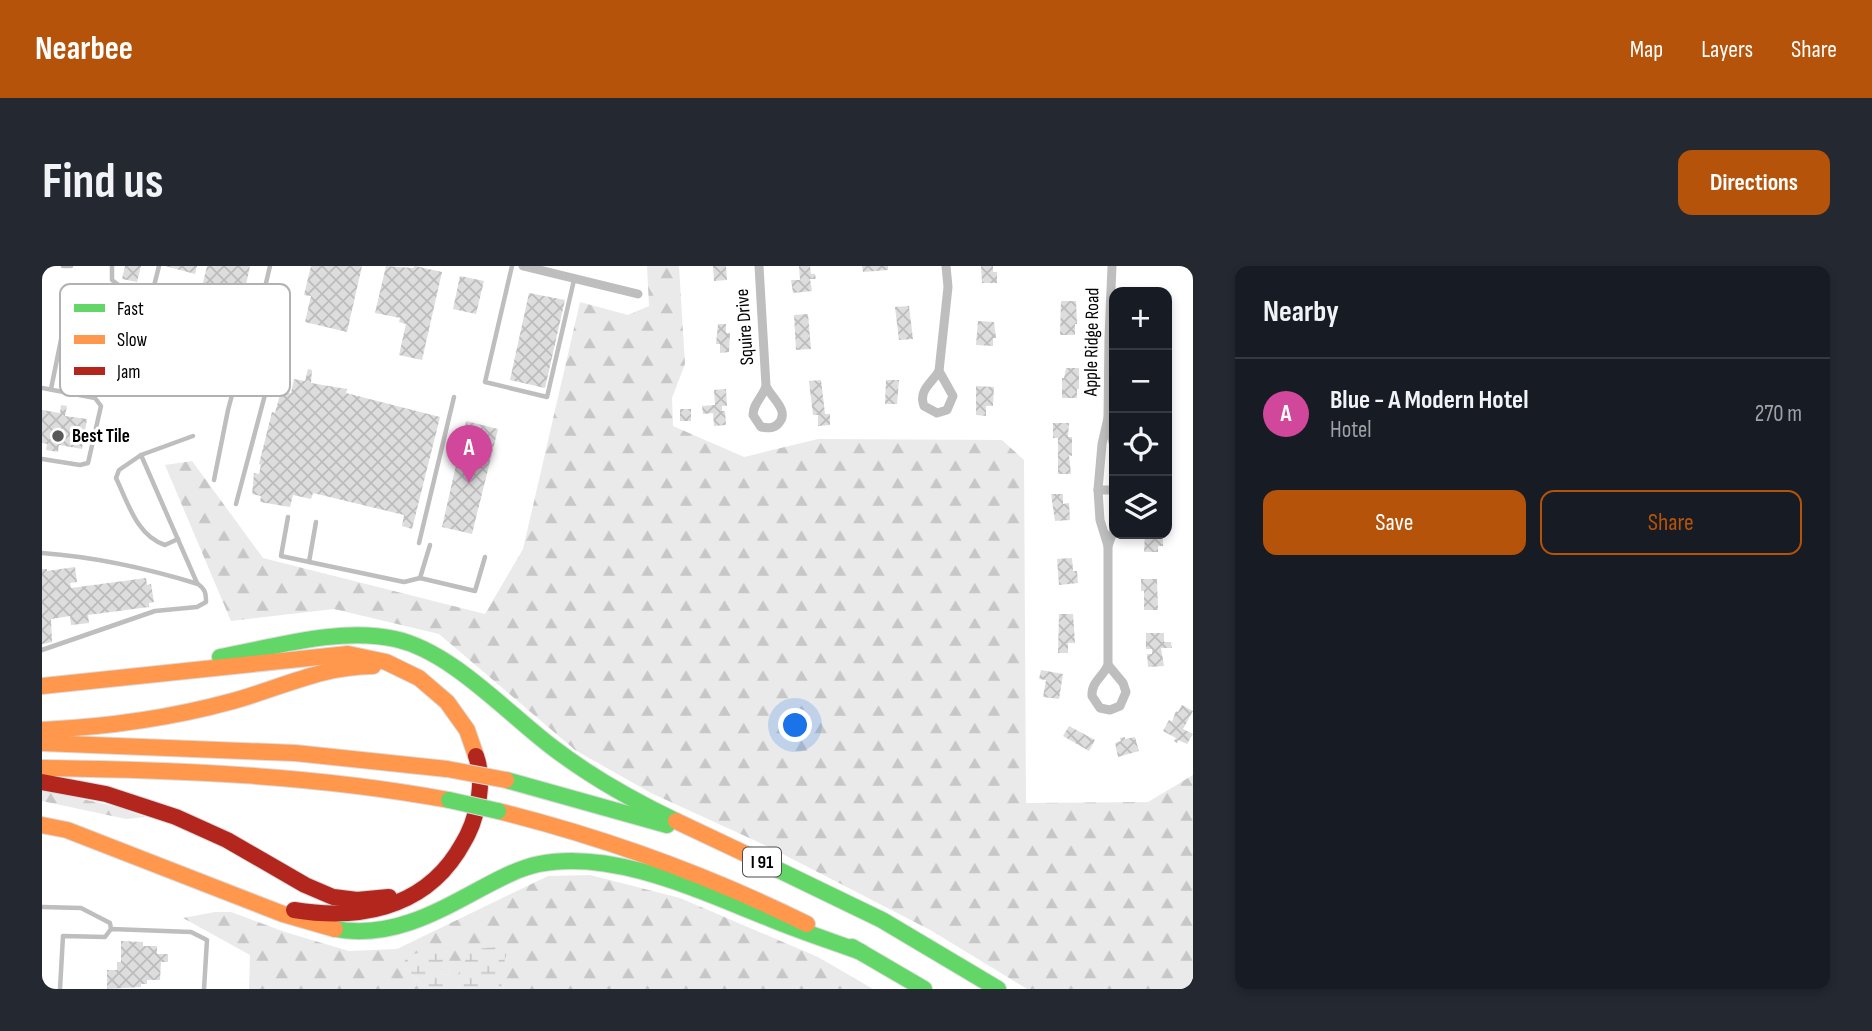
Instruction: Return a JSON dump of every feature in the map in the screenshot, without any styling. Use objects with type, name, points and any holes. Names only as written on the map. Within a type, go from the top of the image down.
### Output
[{"type":"highway","points":[[42,686],[345,637],[395,639],[421,647],[446,662],[549,746],[602,782],[769,865]]},
{"type":"highway","points":[[42,686],[348,654],[378,659],[400,667],[439,693],[458,715],[469,732],[476,751],[480,772],[479,802],[474,824],[463,846],[430,884],[410,898],[383,908],[357,913],[302,912],[223,891]]},
{"type":"highway","points":[[42,730],[123,724],[196,710],[348,666],[377,666],[397,670],[417,678],[439,693]]},
{"type":"highway","name":"I 91","points":[[42,743],[277,750],[351,756],[506,780],[627,812],[698,836],[769,865],[871,913],[998,989]]},
{"type":"highway","name":"I 91","points":[[42,768],[278,775],[352,783],[498,811],[588,835],[693,872],[762,901],[861,952],[924,989]]},
{"type":"highway","points":[[42,782],[106,794],[176,817],[235,845],[312,889],[340,898],[372,900],[399,895],[422,885],[447,867]]},
{"type":"highway","points":[[42,825],[67,830],[318,926],[349,931],[383,931],[422,920],[527,867],[557,860],[581,860],[692,889],[861,952]]},
{"type":"street","points":[[523,266],[541,268],[638,294]]},
{"type":"street","name":"Squire Drive","points":[[759,266],[766,386],[764,396],[754,406],[753,415],[757,424],[771,428],[779,423],[783,414],[780,404],[769,394],[766,386]]},
{"type":"street","points":[[939,371],[953,396],[953,401],[947,410],[937,413],[927,410],[922,396],[939,371],[948,294],[946,266]]},
{"type":"street","name":"Apple Ridge Road","points":[[1108,665],[1123,683],[1126,692],[1120,706],[1110,710],[1096,705],[1092,696],[1093,686],[1108,665],[1108,546],[1100,520],[1098,490],[1102,444],[1108,418],[1112,266]]},
{"type":"street","name":"Apple Ridge Road","points":[[1108,418],[1109,423]]},
{"type":"street","points":[[1098,490],[1109,490]]},
{"type":"street","name":"Apple Ridge Road","points":[[1108,546],[1110,539]]},
{"type":"lane","points":[[64,266],[71,266]]},
{"type":"lane","points":[[111,266],[110,274],[115,284]]},
{"type":"lane","points":[[154,284],[159,266]]},
{"type":"lane","points":[[266,284],[270,266]]},
{"type":"lane","points":[[512,266],[485,382],[547,397],[574,278]]},
{"type":"lane","points":[[51,389],[60,345]]},
{"type":"lane","points":[[42,388],[60,391]]},
{"type":"lane","points":[[42,458],[80,465],[88,463],[101,406],[95,398],[85,396]]},
{"type":"lane","points":[[214,480],[232,396]]},
{"type":"lane","points":[[236,504],[265,396]]},
{"type":"lane","points":[[419,542],[454,397]]},
{"type":"lane","points":[[178,539],[165,545],[153,541],[142,531],[116,478],[119,470],[141,455],[193,436]]},
{"type":"lane","points":[[141,455],[198,584]]},
{"type":"lane","points":[[288,517],[281,556],[404,582],[420,578],[475,591],[485,557]]},
{"type":"lane","points":[[309,562],[316,522]]},
{"type":"lane","points":[[420,578],[430,545]]},
{"type":"lane","points":[[42,553],[78,555],[138,566],[198,584],[205,589],[206,595],[206,602],[197,607],[155,611],[42,650]]},
{"type":"lane","points":[[42,907],[81,908],[110,923],[111,929],[105,937],[63,936],[60,989]]},
{"type":"lane","points":[[111,929],[191,932],[207,940],[204,989]]},
{"type":"green space","points":[[647,266],[679,266],[685,364],[672,398],[673,426],[744,457],[818,439],[1002,440],[1024,460],[1026,803],[1148,802],[1193,775],[1193,989],[1027,989],[932,931],[771,848],[651,793],[575,750],[439,634],[334,609],[231,621],[165,465],[192,461],[263,558],[485,614],[523,549],[580,302],[628,315],[649,306]]},
{"type":"green space","points":[[42,790],[118,807],[145,817],[126,819],[42,801]]},
{"type":"green space","points":[[590,875],[680,898],[818,957],[873,989],[504,989],[499,982],[458,974],[441,975],[446,944],[405,968],[421,983],[421,989],[249,989],[250,955],[183,918],[231,912],[349,951],[397,949],[548,876]]},
{"type":"green space","points":[[447,944],[441,975],[458,974],[471,950],[509,945],[499,981],[504,989],[421,989],[421,983],[405,968],[405,957]]},
{"type":"building","points":[[125,266],[141,266],[137,282],[122,279]]},
{"type":"building","points":[[165,266],[197,266],[195,274]]},
{"type":"building","points":[[207,266],[250,266],[246,284],[203,284]]},
{"type":"building","points":[[311,266],[362,266],[347,332],[305,322],[311,296],[304,295]]},
{"type":"building","points":[[386,266],[415,266],[442,272],[422,360],[399,355],[406,324],[399,322],[400,318],[375,313]]},
{"type":"building","points":[[713,266],[726,266],[727,280],[714,281]]},
{"type":"building","points":[[799,266],[810,266],[811,274],[815,274],[816,279],[810,279],[812,291],[793,293],[791,280],[800,280]]},
{"type":"building","points":[[862,266],[888,266],[888,270],[863,272]]},
{"type":"building","points":[[981,266],[993,266],[993,272],[997,272],[997,283],[982,283]]},
{"type":"building","points":[[460,276],[484,281],[476,314],[453,309]]},
{"type":"building","points":[[529,293],[565,300],[545,388],[510,380]]},
{"type":"building","points":[[1061,301],[1076,301],[1075,335],[1060,335]]},
{"type":"building","points":[[909,306],[913,339],[899,340],[895,307]]},
{"type":"building","points":[[808,314],[811,349],[796,350],[794,315]]},
{"type":"building","points":[[978,321],[994,322],[996,338],[993,338],[993,346],[976,345]]},
{"type":"building","points":[[718,324],[726,324],[726,333],[730,333],[729,352],[720,353],[720,344],[716,344]]},
{"type":"building","points":[[1066,368],[1079,368],[1077,398],[1062,398],[1062,378]]},
{"type":"building","points":[[308,369],[312,370],[311,383],[347,389],[346,393],[440,417],[412,529],[402,526],[404,515],[313,493],[311,499],[293,495],[290,507],[260,502],[261,496],[252,494],[254,473],[259,474],[272,412],[275,413],[280,396],[290,396],[294,379],[305,381]]},
{"type":"building","points":[[821,380],[825,414],[830,414],[830,425],[818,426],[818,415],[813,415],[809,381]]},
{"type":"building","points":[[886,380],[899,380],[897,404],[885,404]]},
{"type":"building","points":[[976,386],[994,387],[993,406],[986,406],[986,416],[976,415]]},
{"type":"building","points":[[726,389],[727,406],[722,406],[722,411],[725,411],[726,425],[714,426],[713,413],[703,414],[702,406],[715,405],[714,390]]},
{"type":"building","points":[[61,405],[67,406],[65,416],[87,419],[82,449],[59,445],[58,452],[46,450],[47,444],[42,443],[42,410],[60,413]]},
{"type":"building","points":[[680,409],[691,409],[691,421],[680,421]]},
{"type":"building","points":[[466,421],[498,429],[472,534],[442,527]]},
{"type":"building","points":[[1053,423],[1069,423],[1068,437],[1072,437],[1072,456],[1069,455],[1071,474],[1058,474],[1058,438],[1053,438]]},
{"type":"building","points":[[1051,494],[1063,494],[1063,504],[1069,503],[1070,520],[1055,521]]},
{"type":"building","points":[[1145,539],[1163,539],[1163,546],[1158,546],[1158,552],[1144,552]]},
{"type":"building","points":[[1072,558],[1078,583],[1059,585],[1057,559]]},
{"type":"building","points":[[75,567],[77,582],[70,583],[71,588],[146,578],[147,585],[151,584],[154,602],[149,603],[149,607],[88,615],[89,623],[71,625],[70,616],[51,619],[52,642],[42,644],[42,569],[47,571]]},
{"type":"building","points":[[1141,579],[1157,579],[1158,610],[1144,610]]},
{"type":"building","points":[[1059,614],[1073,614],[1075,643],[1068,643],[1068,653],[1058,653]]},
{"type":"building","points":[[1146,633],[1164,633],[1164,642],[1171,642],[1172,648],[1161,648],[1164,666],[1148,667],[1147,654],[1152,654],[1152,649],[1146,649]]},
{"type":"building","points":[[1041,670],[1063,674],[1059,699],[1043,697],[1046,680],[1039,679]]},
{"type":"building","points":[[1182,705],[1193,711],[1183,729],[1193,734],[1187,744],[1178,740],[1177,743],[1174,741],[1176,738],[1163,731]]},
{"type":"building","points":[[1069,726],[1095,740],[1089,751],[1063,736]]},
{"type":"building","points":[[1125,737],[1135,737],[1139,751],[1118,757],[1115,743]]},
{"type":"building","points":[[121,941],[143,942],[143,946],[157,946],[157,954],[168,954],[168,962],[161,962],[160,980],[147,980],[147,984],[141,984],[141,987],[107,989],[107,970],[117,970],[117,962],[121,962]]},
{"type":"traffic: fast","points":[[220,657],[307,640],[352,635],[395,639],[416,646],[457,669],[552,747],[582,768],[676,821]]},
{"type":"traffic: fast","points":[[506,780],[667,825]]},
{"type":"traffic: fast","points":[[449,800],[498,811]]},
{"type":"traffic: fast","points":[[760,861],[882,920],[998,989]]},
{"type":"traffic: fast","points":[[335,929],[374,930],[410,922],[446,907],[494,881],[539,864],[597,862],[687,886],[861,952]]},
{"type":"traffic: fast","points":[[852,947],[924,989]]},
{"type":"traffic: slow","points":[[42,686],[348,654],[386,662],[419,678],[447,702],[467,730],[476,756]]},
{"type":"traffic: slow","points":[[42,730],[91,727],[162,717],[233,701],[319,674],[373,666]]},
{"type":"traffic: slow","points":[[42,743],[295,753],[447,769]]},
{"type":"traffic: slow","points":[[42,768],[144,770],[297,779],[449,800]]},
{"type":"traffic: slow","points":[[447,769],[506,780]]},
{"type":"traffic: slow","points":[[498,811],[578,833],[656,859],[732,889],[807,924]]},
{"type":"traffic: slow","points":[[676,821],[769,865]]},
{"type":"traffic: slow","points":[[42,825],[67,830],[283,914],[335,929]]},
{"type":"traffic: jam","points":[[294,910],[317,913],[363,911],[406,899],[425,887],[457,853],[472,825],[480,786],[476,756]]},
{"type":"traffic: jam","points":[[42,782],[106,794],[176,817],[227,840],[305,885],[333,897],[357,900],[389,897]]},
{"type":"place","name":"Best Tile","points":[[58,436]]},
{"type":"place","name":"Blue - A Modern Hotel","points":[[469,483]]}]
